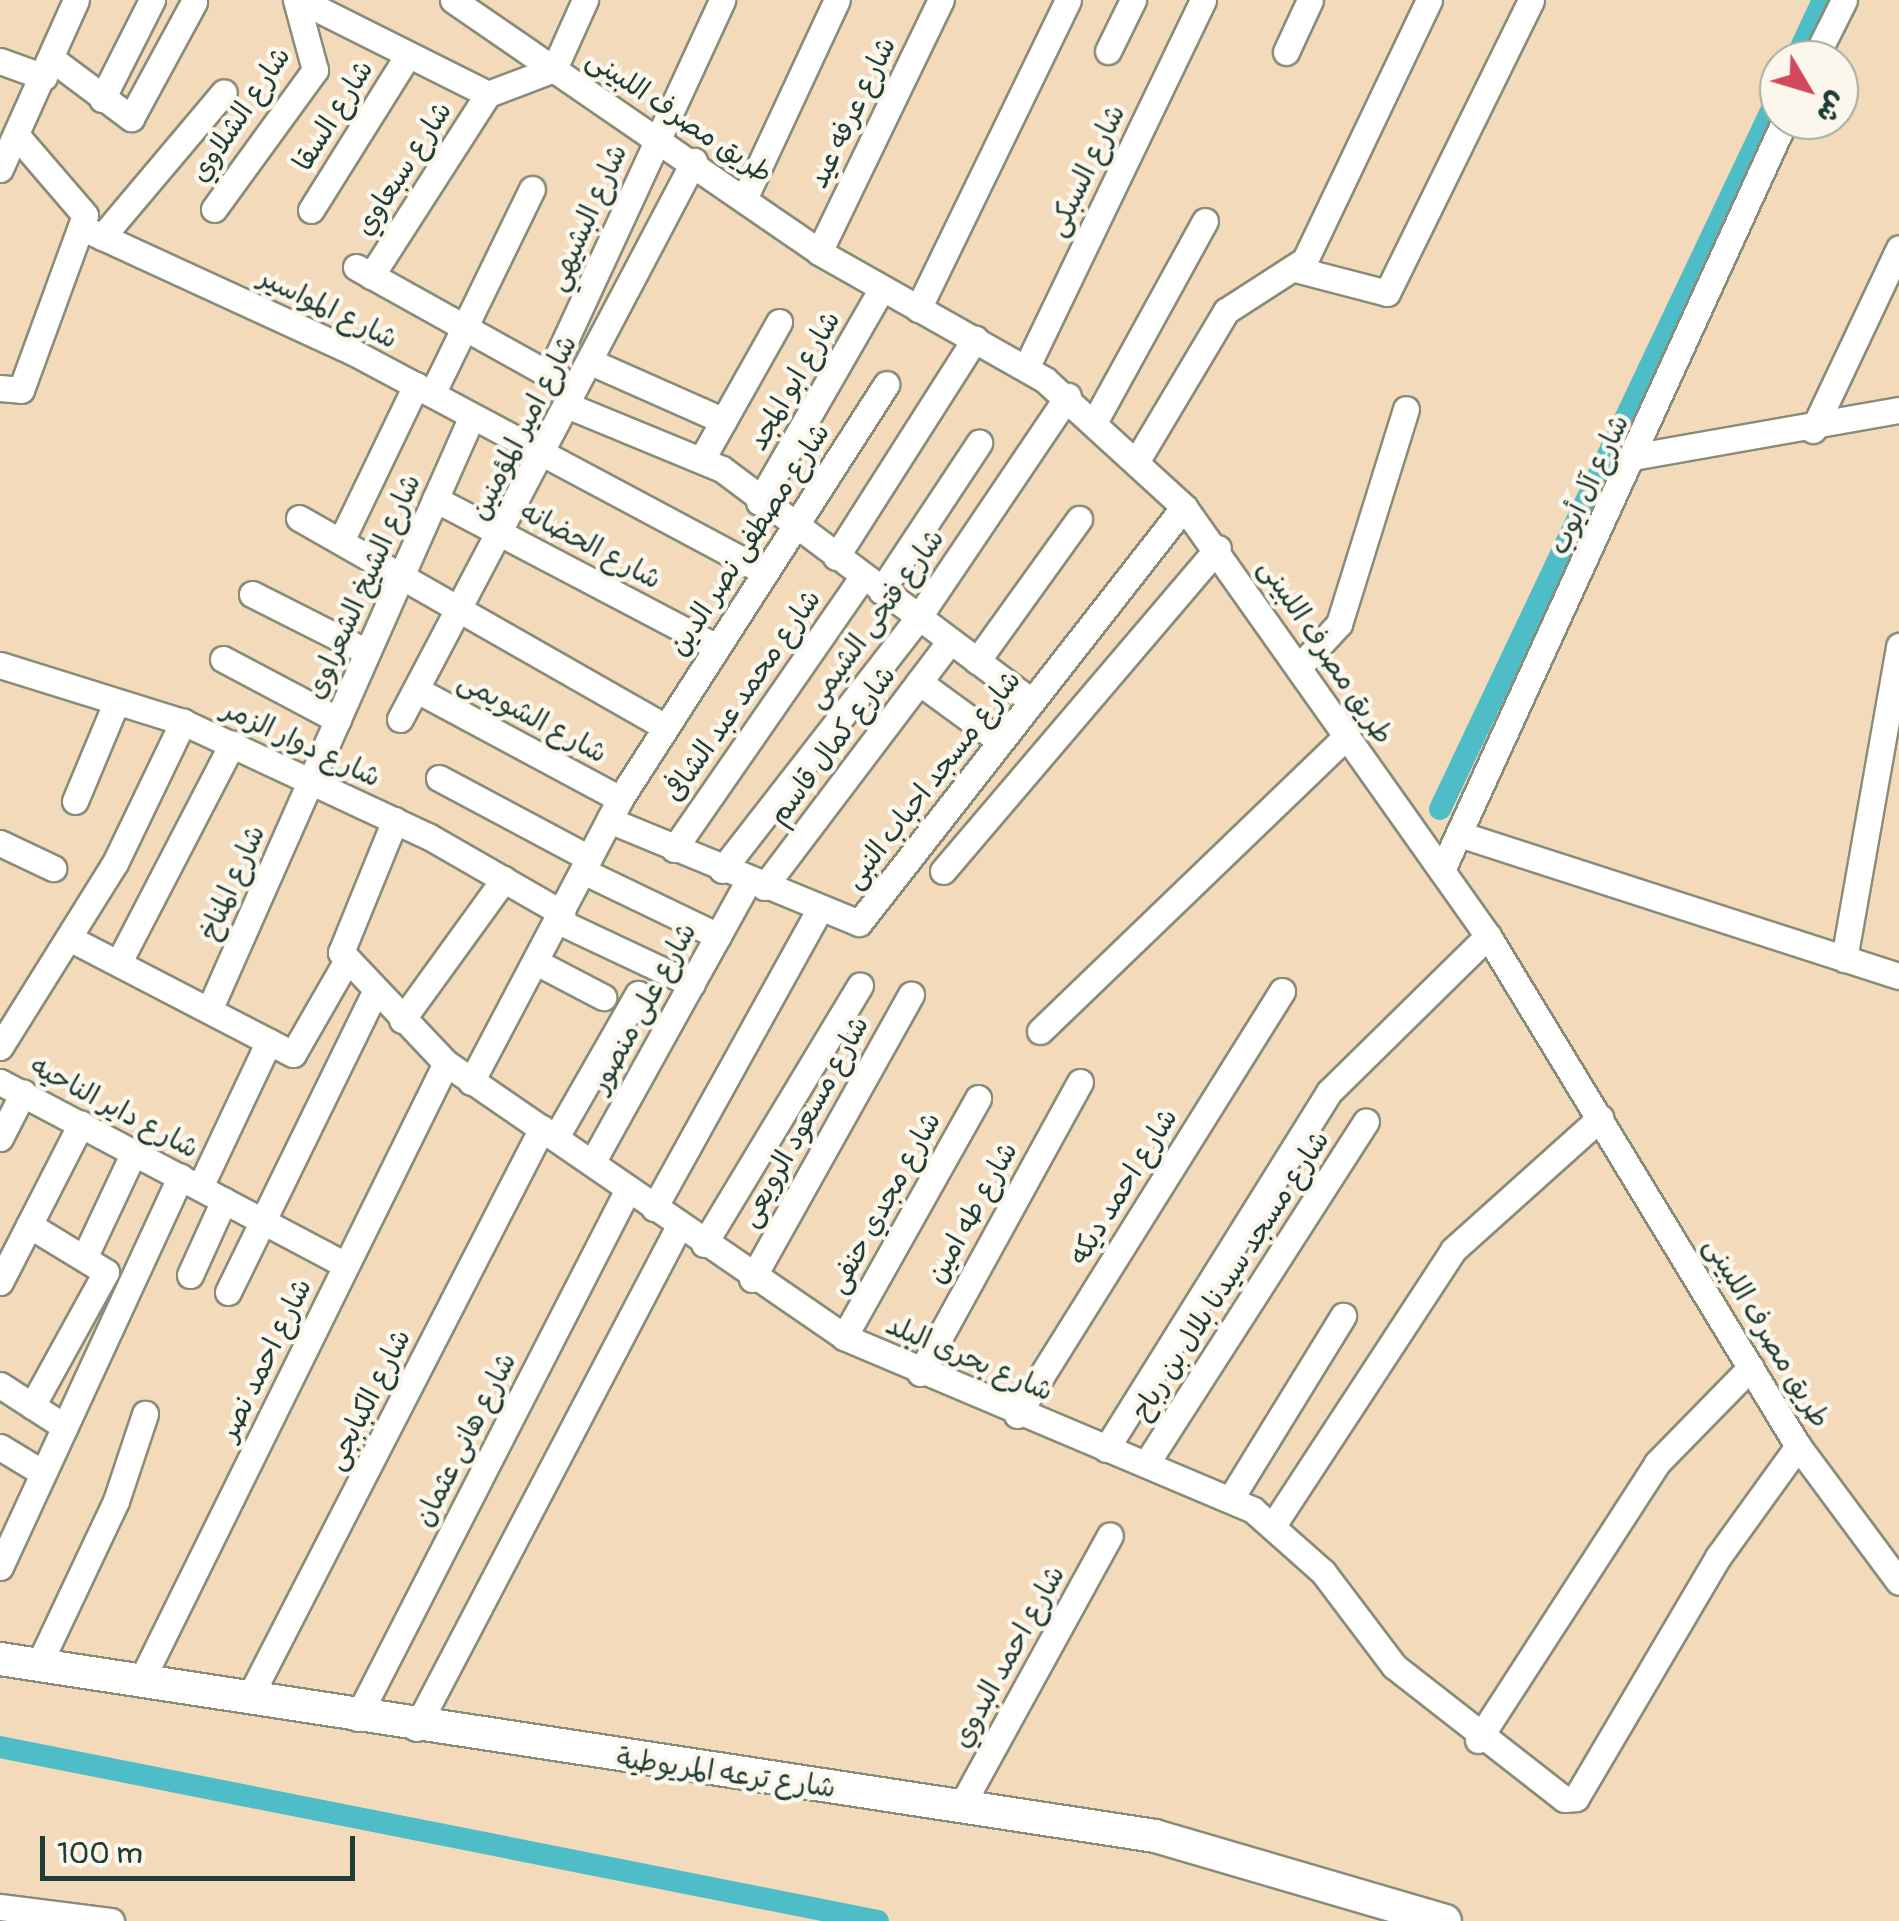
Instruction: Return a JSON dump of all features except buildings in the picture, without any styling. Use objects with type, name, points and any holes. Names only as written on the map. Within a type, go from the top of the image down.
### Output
[{"type":"main road","name":"شارع ترعه المريوطية","points":[[0,1659],[416,1728],[1232,1852],[1445,1921]]},
{"type":"street","points":[[0,169],[18,138],[76,0]]},
{"type":"street","points":[[102,98],[152,0]]},
{"type":"street","points":[[298,0],[488,94],[554,68],[585,0]]},
{"type":"street","name":"شارع الشلاوي","points":[[214,208],[315,70],[298,0]]},
{"type":"street","name":"شارع البشيهي","points":[[549,374],[722,0]]},
{"type":"street","points":[[746,197],[838,0]]},
{"type":"street","name":"شارع عرفه عيد","points":[[819,252],[941,0]]},
{"type":"street","points":[[918,309],[1068,0]]},
{"type":"street","points":[[1108,51],[1132,0]]},
{"type":"street","name":"شارع السبكى","points":[[1026,368],[1203,0]]},
{"type":"street","points":[[1286,52],[1310,0]]},
{"type":"street","points":[[1295,269],[1429,0]]},
{"type":"street","points":[[1138,458],[1226,310],[1253,285],[1295,269],[1388,293],[1531,0]]},
{"type":"street","points":[[1824,40],[1844,0]]},
{"type":"street","points":[[0,61],[48,68],[133,117],[194,2]]},
{"type":"street","name":"طريق مصرف اللبينى","points":[[459,2],[746,197],[819,252],[1026,368],[1068,396],[1138,458],[1184,507],[1218,548],[1488,936],[1798,1446],[1899,1582]]},
{"type":"street","name":"شارع السقا","points":[[311,210],[408,55]]},
{"type":"street","points":[[11,388],[92,232],[224,92]]},
{"type":"street","name":"شارع سبعاوي","points":[[465,328],[363,272],[488,94]]},
{"type":"street","points":[[18,138],[85,206],[92,232]]},
{"type":"street","name":"شارع آل أيوب","points":[[1442,870],[1638,456],[1775,140]]},
{"type":"street","name":"شارع امير المؤمنين","points":[[400,719],[503,534],[694,161]]},
{"type":"street","points":[[341,541],[424,390],[465,328],[532,189]]},
{"type":"street","points":[[1096,419],[1204,221]]},
{"type":"street","name":"شارع المواسير","points":[[92,232],[424,390],[765,572]]},
{"type":"street","points":[[1813,430],[1899,248]]},
{"type":"street","name":"شارع ابو المجد","points":[[759,502],[881,290]]},
{"type":"street","points":[[703,458],[779,322]]},
{"type":"street","points":[[465,328],[549,374],[573,398],[703,458],[1031,701]]},
{"type":"street","points":[[836,557],[974,338]]},
{"type":"street","points":[[591,362],[724,420]]},
{"type":"street","name":"شارع مصطفى نصر الدين","points":[[471,1082],[614,809],[886,384]]},
{"type":"street","name":"شارع فتحى الشيمى","points":[[722,870],[918,618],[1068,396]]},
{"type":"street","points":[[1300,667],[1339,624],[1406,409]]},
{"type":"street","points":[[1638,456],[1813,430],[1899,410]]},
{"type":"street","name":"شارع الشيخ الشعراوى","points":[[310,782],[472,416]]},
{"type":"street","name":"شارع محمد عبد الشافى","points":[[674,850],[979,443]]},
{"type":"street","name":"شارع الحضانه","points":[[436,499],[717,647]]},
{"type":"street","name":"شارع مسجد احباب النبى","points":[[614,809],[674,850],[859,923],[1184,507]]},
{"type":"street","points":[[299,518],[665,727]]},
{"type":"street","points":[[977,661],[1079,519]]},
{"type":"street","points":[[942,871],[1218,548]]},
{"type":"street","points":[[252,594],[368,652]]},
{"type":"street","name":"شارع كمال قاسم","points":[[756,884],[950,641]]},
{"type":"street","points":[[1844,959],[1899,646]]},
{"type":"street","points":[[223,659],[338,720]]},
{"type":"street","name":"شارع دوار الزمر","points":[[0,665],[184,722],[232,744],[394,820],[504,880],[560,917],[692,984]]},
{"type":"street","points":[[919,682],[1000,741]]},
{"type":"street","name":"شارع الشويمى","points":[[417,690],[614,809]]},
{"type":"street","points":[[75,801],[116,704]]},
{"type":"street","points":[[0,1048],[71,939],[184,722]]},
{"type":"street","points":[[1040,1030],[1347,736]]},
{"type":"street","points":[[119,962],[232,744]]},
{"type":"street","points":[[439,778],[586,865],[718,936]]},
{"type":"street","name":"شارع المناخ","points":[[210,1008],[310,782]]},
{"type":"street","points":[[71,939],[297,1052],[346,962],[341,945],[394,820]]},
{"type":"street","points":[[1459,834],[1899,976]]},
{"type":"street","points":[[0,843],[53,868]]},
{"type":"street","points":[[402,1020],[504,880]]},
{"type":"street","name":"شارع على منصور","points":[[592,1163],[718,936],[756,884]]},
{"type":"street","points":[[654,1208],[820,909]]},
{"type":"street","points":[[1106,1448],[1335,1084],[1488,936]]},
{"type":"street","name":"شارع بحرى البلد","points":[[346,962],[402,1020],[471,1082],[549,1132],[752,1278],[844,1336],[1017,1415],[1231,1498],[1274,1524],[1394,1666],[1478,1740],[1564,1799],[1576,1798],[1718,1557],[1798,1446]]},
{"type":"street","points":[[536,962],[603,998]]},
{"type":"street","points":[[704,1244],[860,986]]},
{"type":"street","name":"شارع احمد ديكه","points":[[1017,1415],[1282,991]]},
{"type":"street","points":[[228,1292],[375,992]]},
{"type":"street","name":"شارع الكبابجى","points":[[248,1700],[549,1132],[638,994]]},
{"type":"street","name":"شارع مسعود الرويعى","points":[[752,1278],[911,994]]},
{"type":"street","name":"شارع داير الناحيه","points":[[190,1182],[269,1041]]},
{"type":"street","name":"شارع احمد نصر","points":[[140,1683],[446,1062]]},
{"type":"street","name":"شارع طه امين","points":[[920,1373],[1080,1082]]},
{"type":"street","points":[[0,1138],[11,1087]]},
{"type":"street","name":"شارع داير الناحيه","points":[[11,1087],[346,1265]]},
{"type":"street","name":"شارع مجدي حنفى","points":[[844,1336],[978,1098]]},
{"type":"street","points":[[1274,1524],[1453,1250],[1600,1118]]},
{"type":"street","name":"شارع مسجد سيدنا بلال بن رباح","points":[[1146,1464],[1366,1121]]},
{"type":"street","points":[[0,1282],[81,1124]]},
{"type":"street","points":[[86,1254],[134,1152]]},
{"type":"street","points":[[0,1567],[8,1529],[43,1473],[190,1182]]},
{"type":"street","name":"شارع هانى عثمان","points":[[357,1718],[628,1188]]},
{"type":"street","points":[[190,1275],[224,1200]]},
{"type":"street","points":[[29,1226],[86,1254],[105,1276],[32,1406]]},
{"type":"street","points":[[416,1728],[679,1226]]},
{"type":"street","points":[[1231,1498],[1344,1316]]},
{"type":"street","points":[[1478,1740],[1657,1463],[1750,1367]]},
{"type":"street","points":[[0,1385],[65,1427]]},
{"type":"street","points":[[38,1666],[145,1414]]},
{"type":"street","points":[[0,1447],[43,1473]]},
{"type":"street","name":"شارع احمد البدوي","points":[[960,1808],[1110,1535]]},
{"type":"street","points":[[0,1907],[111,1921]]},
{"type":"waterway","points":[[1804,40],[1823,0]]},
{"type":"waterway","points":[[1440,809],[1759,136]]},
{"type":"waterway","points":[[0,1747],[878,1921]]}]
